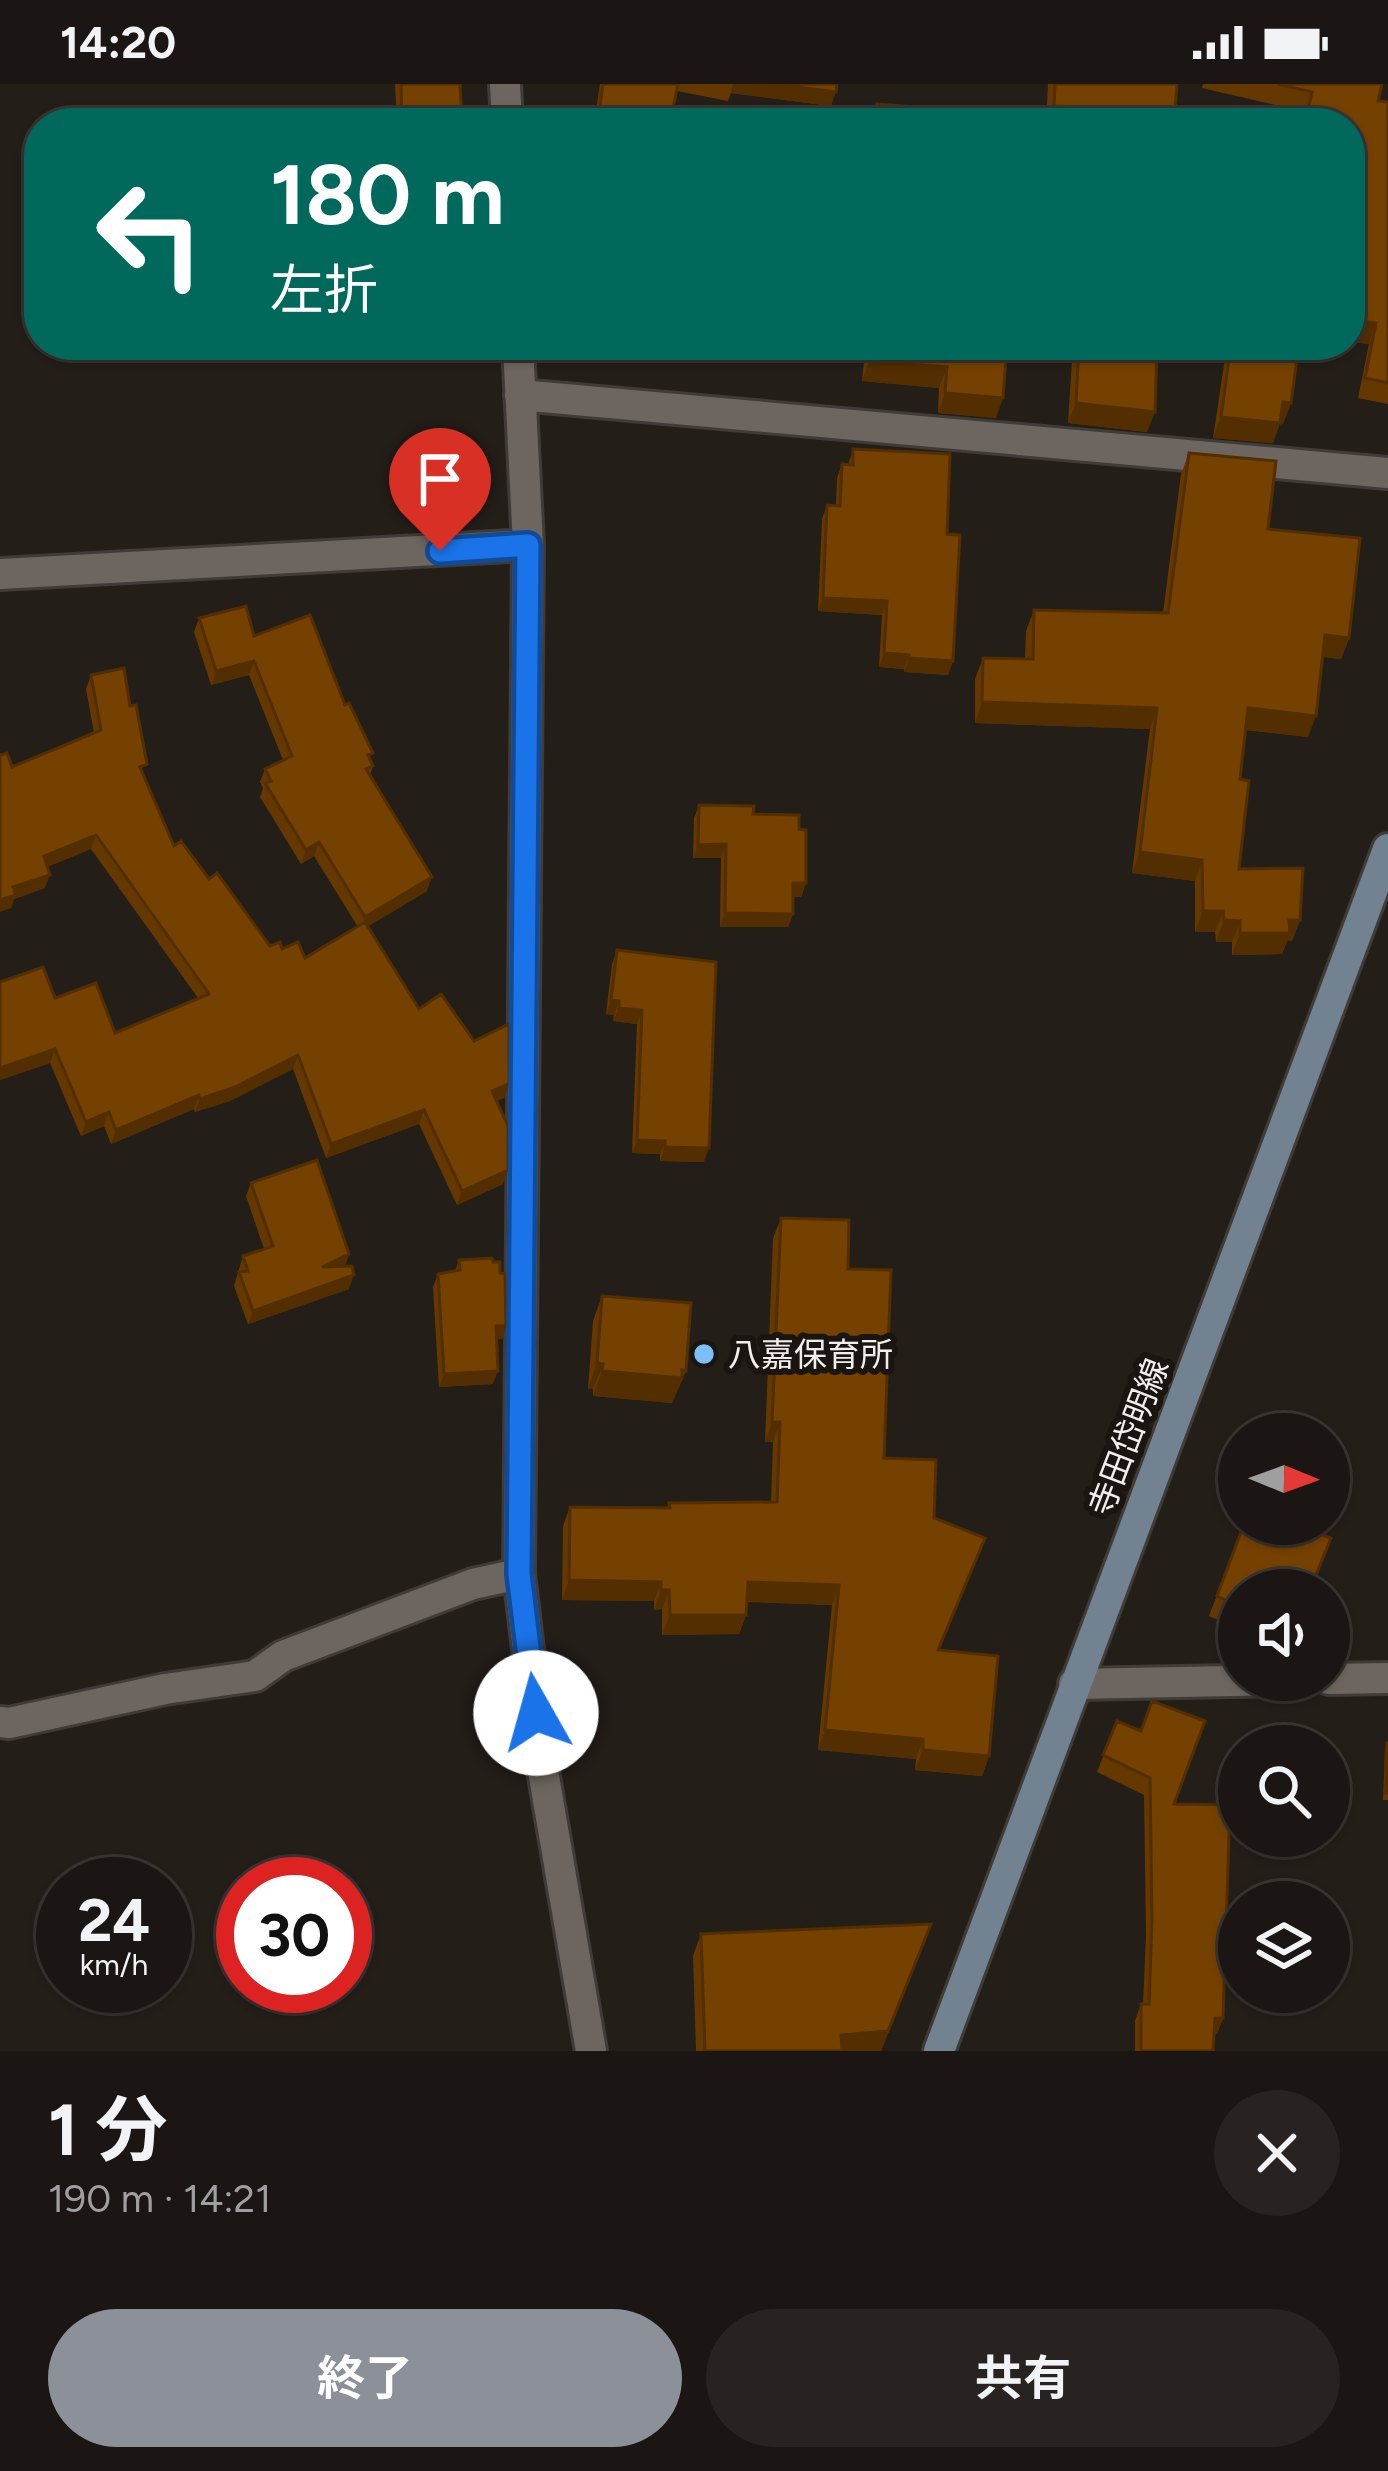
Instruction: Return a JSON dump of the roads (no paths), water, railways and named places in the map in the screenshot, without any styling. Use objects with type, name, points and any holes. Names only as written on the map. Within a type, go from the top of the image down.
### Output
[{"type":"main road","name":"寺田岱明線","points":[[939,2051],[1386,860]]},
{"type":"street","points":[[519,360],[528,545],[519,1574],[541,1760],[591,2051]]},
{"type":"street","points":[[520,395],[1388,473]]},
{"type":"street","points":[[0,574],[528,545]]},
{"type":"street","points":[[0,1721],[255,1676],[283,1655],[473,1584],[519,1574]]},
{"type":"street","points":[[1350,1679],[1388,1678]]},
{"type":"street","points":[[1074,1684],[1218,1681]]},
{"type":"place","name":"八嘉保育所","points":[[704,1354]]}]
